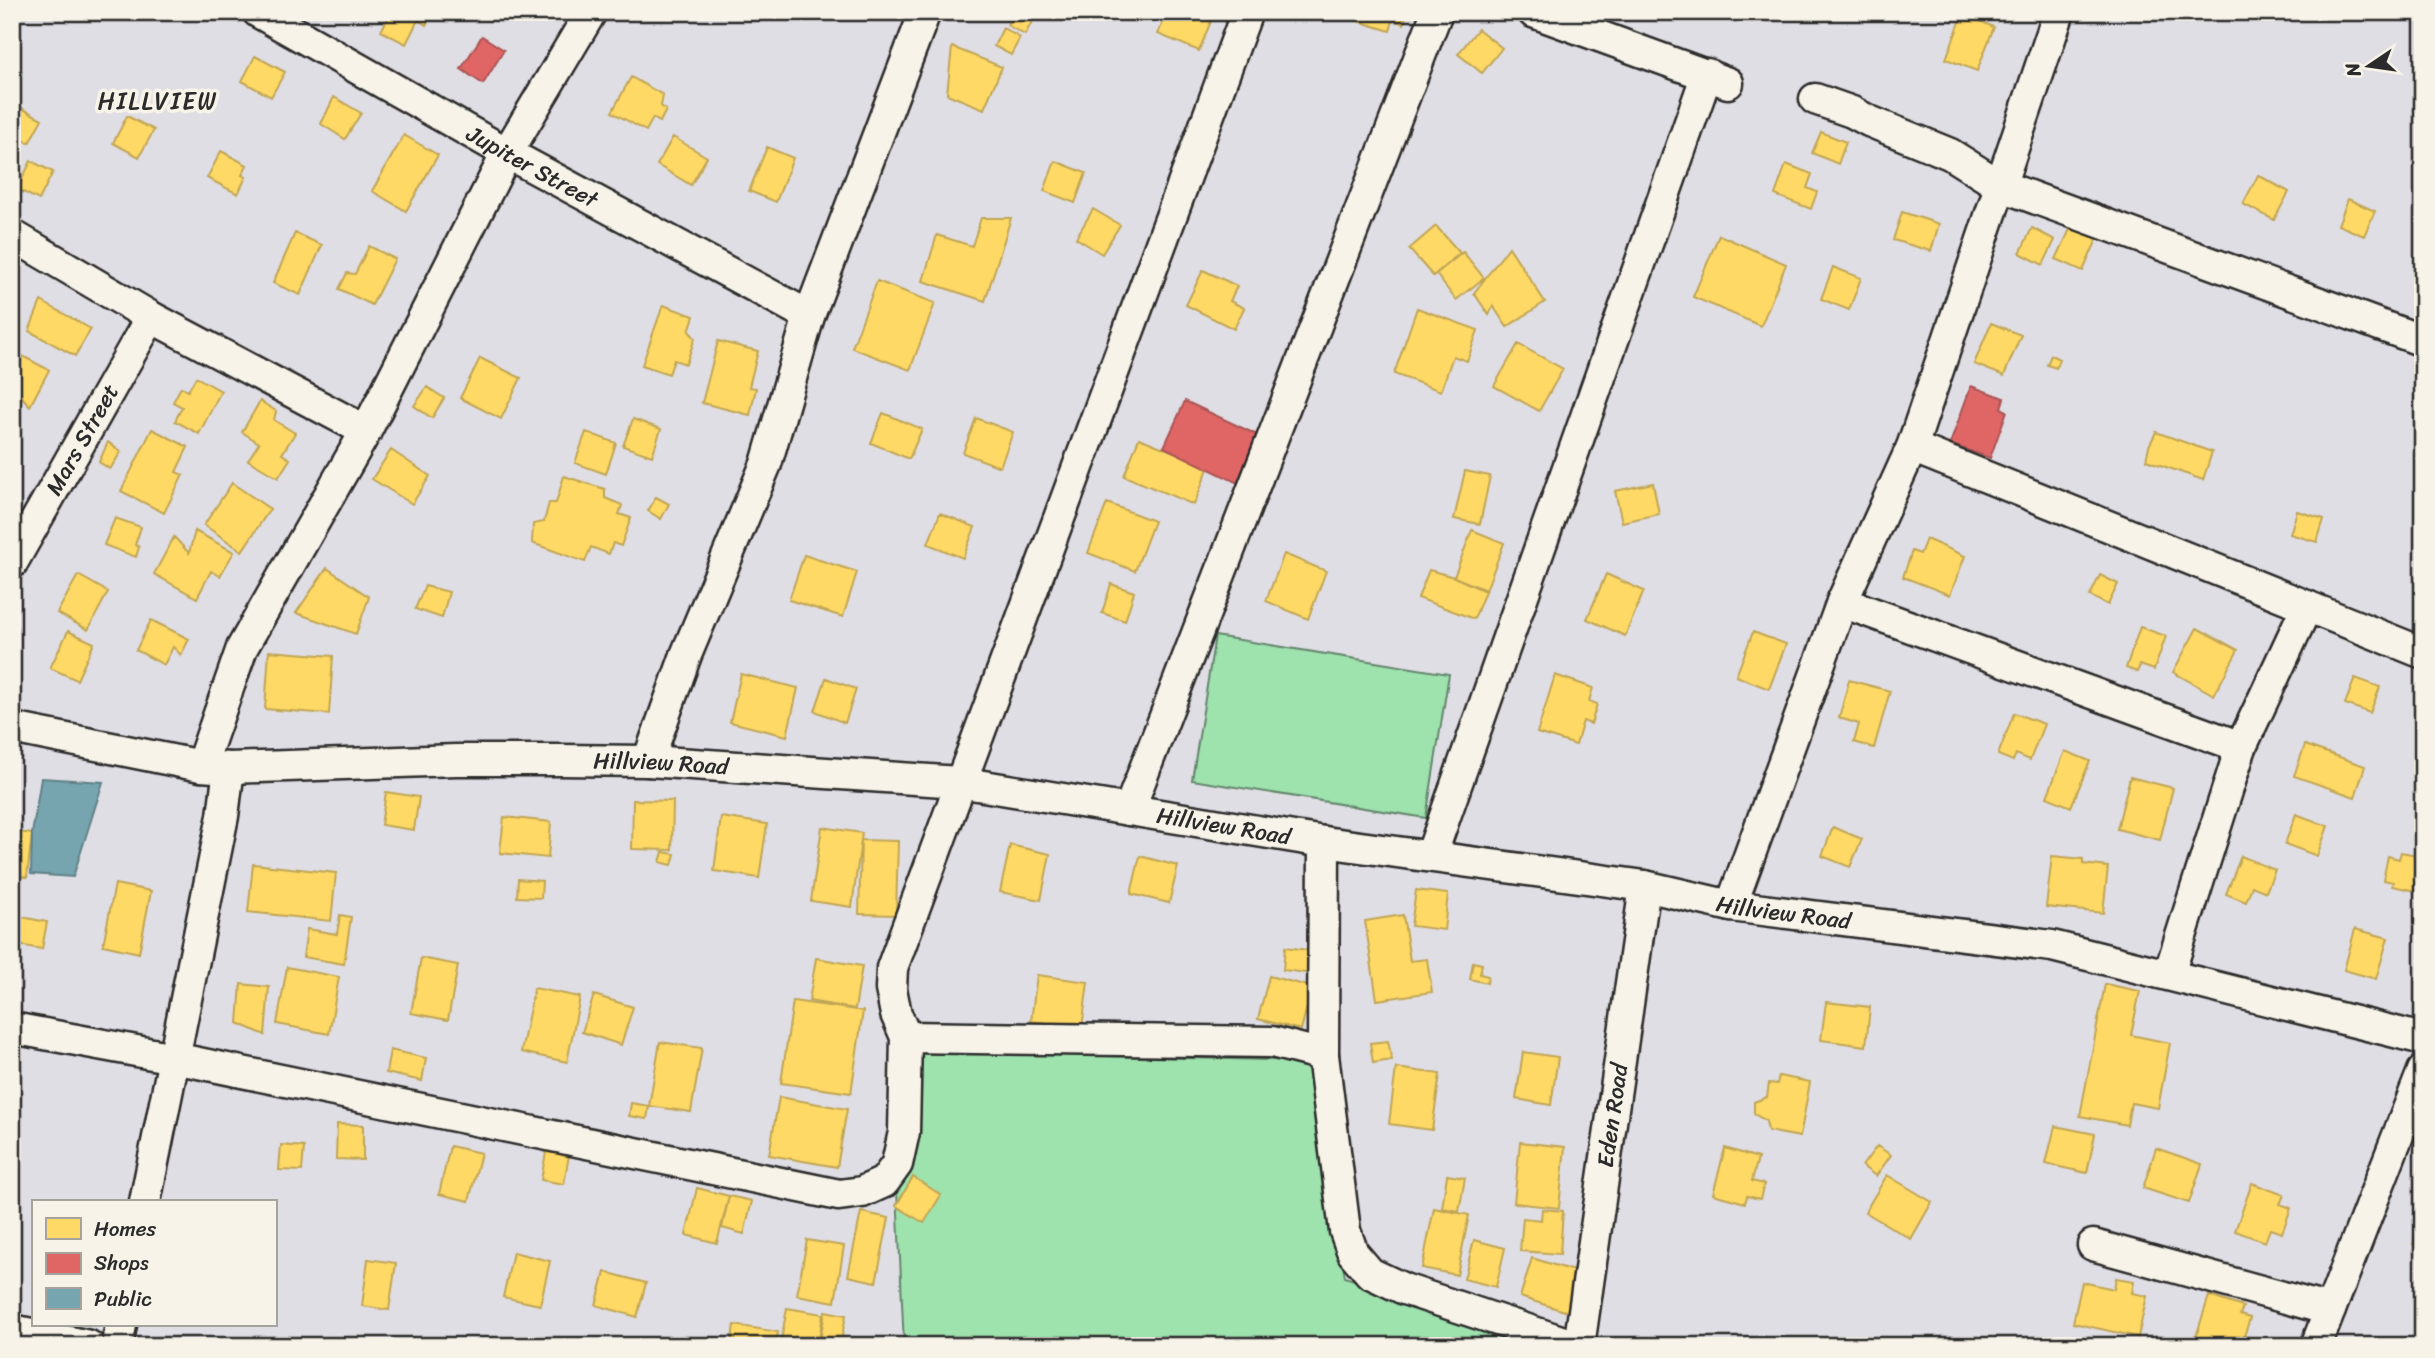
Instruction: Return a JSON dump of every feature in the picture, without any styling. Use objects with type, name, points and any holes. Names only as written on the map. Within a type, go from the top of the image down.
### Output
[{"type":"street","name":"Jupiter Street","points":[[258,12],[507,153],[809,316]]},
{"type":"street","points":[[145,1200],[223,816],[215,767],[242,648],[366,431],[507,153],[591,12]]},
{"type":"street","points":[[648,761],[686,655],[766,464],[809,316],[925,12]]},
{"type":"street","points":[[12,1028],[174,1058],[839,1195],[862,1192],[884,1182],[897,1164],[904,1132],[906,1037],[896,1014],[891,989],[892,968],[1247,12]]},
{"type":"street","points":[[1129,810],[1437,12]]},
{"type":"street","points":[[1431,856],[1717,78],[1533,12]]},
{"type":"street","points":[[1731,906],[1842,602],[1912,447],[2059,12]]},
{"type":"street","points":[[1815,99],[1951,155],[1999,185],[2423,341]]},
{"type":"street","points":[[12,235],[151,317],[366,431]]},
{"type":"street","name":"Mars Street","points":[[12,563],[151,317]]},
{"type":"street","points":[[1912,447],[2423,653]]},
{"type":"street","points":[[1842,602],[2241,747]]},
{"type":"street","points":[[2169,974],[2241,747],[2307,606]]},
{"type":"street","name":"Hillview Road","points":[[12,728],[215,767],[456,760],[648,761],[960,782],[1324,842],[1645,886],[1731,906],[2052,946],[2423,1038]]},
{"type":"street","points":[[1324,842],[1323,1055],[1345,1231],[1353,1253],[1370,1273],[1404,1289],[1578,1346]]},
{"type":"street","name":"Eden Road","points":[[1578,1346],[1645,886]]},
{"type":"street","points":[[906,1037],[1272,1042],[1323,1055]]},
{"type":"street","points":[[2316,1346],[2423,1071]]},
{"type":"street","points":[[2093,1245],[2330,1310]]},
{"type":"street","points":[[117,1346],[121,1326]]},
{"type":"street","points":[[12,1330],[89,1346]]},
{"type":"green space","points":[[1215,636],[1449,674],[1426,818],[1192,780]]},
{"type":"green space","points":[[913,1051],[1308,1061],[1345,1277],[1552,1346],[904,1346],[897,1191]]},
{"type":"building: Homes","points":[[391,12],[433,12],[426,25],[418,20],[406,44],[381,31]]},
{"type":"building: Homes","points":[[1013,12],[1037,12],[1025,35],[1007,25]]},
{"type":"building: Homes","points":[[1167,12],[1204,12],[1213,16],[1199,51],[1158,34]]},
{"type":"building: Homes","points":[[1339,12],[1407,12],[1404,24],[1393,20],[1390,31],[1338,15]]},
{"type":"building: Homes","points":[[2153,12],[2173,12],[2171,17]]},
{"type":"building: Homes","points":[[1963,14],[1994,27],[1977,71],[1946,59]]},
{"type":"building: Homes","points":[[1003,28],[1020,38],[1011,55],[994,46]]},
{"type":"building: Homes","points":[[1478,29],[1502,48],[1482,73],[1458,54]]},
{"type":"building: Homes","points":[[952,47],[1002,67],[984,109],[947,94]]},
{"type":"building: Homes","points":[[255,56],[285,72],[271,97],[242,81]]},
{"type":"building: Homes","points":[[631,77],[663,95],[661,106],[666,110],[660,122],[653,118],[646,131],[612,112]]},
{"type":"building: Homes","points":[[334,97],[361,113],[345,139],[321,124]]},
{"type":"building: Homes","points":[[14,104],[42,119],[29,143],[12,133]]},
{"type":"building: Homes","points":[[127,116],[154,130],[139,157],[113,143]]},
{"type":"building: Homes","points":[[1821,132],[1846,142],[1838,164],[1812,153]]},
{"type":"building: Homes","points":[[404,135],[438,155],[406,211],[372,191]]},
{"type":"building: Homes","points":[[673,137],[707,157],[691,185],[657,165]]},
{"type":"building: Homes","points":[[767,147],[793,158],[776,202],[749,191]]},
{"type":"building: Homes","points":[[221,151],[247,165],[242,175],[246,177],[238,194],[207,178]]},
{"type":"building: Homes","points":[[31,161],[53,172],[39,200],[17,189]]},
{"type":"building: Homes","points":[[1055,161],[1086,173],[1075,203],[1044,191]]},
{"type":"building: Homes","points":[[1786,164],[1812,174],[1807,188],[1817,192],[1811,209],[1775,195]]},
{"type":"building: Homes","points":[[2258,175],[2289,192],[2274,220],[2243,204]]},
{"type":"building: Homes","points":[[2348,199],[2375,211],[2364,236],[2338,225]]},
{"type":"building: Homes","points":[[1093,209],[1120,225],[1102,254],[1076,238]]},
{"type":"building: Homes","points":[[1902,212],[1939,224],[1931,251],[1893,240]]},
{"type":"building: Homes","points":[[981,218],[1011,218],[985,301],[923,281],[937,235],[972,246]]},
{"type":"building: Homes","points":[[2073,223],[2099,235],[2083,271],[2056,259]]},
{"type":"building: Homes","points":[[1436,226],[1460,253],[1433,276],[1409,249]]},
{"type":"building: Homes","points":[[2032,228],[2055,240],[2043,265],[2020,253]]},
{"type":"building: Homes","points":[[295,233],[322,245],[300,295],[273,283]]},
{"type":"building: Homes","points":[[1719,235],[1786,264],[1761,326],[1693,297]]},
{"type":"building: Homes","points":[[369,246],[395,259],[372,305],[339,289],[347,273],[355,274]]},
{"type":"building: Homes","points":[[1509,247],[1545,302],[1507,327],[1493,306],[1489,315],[1474,293]]},
{"type":"building: Homes","points":[[1463,252],[1484,278],[1456,300],[1436,274]]},
{"type":"building: Homes","points":[[1833,267],[1861,278],[1849,310],[1821,299]]},
{"type":"building: Homes","points":[[1203,270],[1237,286],[1230,301],[1244,308],[1234,329],[1186,305]]},
{"type":"building: Homes","points":[[877,281],[935,303],[910,370],[852,348]]},
{"type":"building: Homes","points":[[41,301],[91,329],[75,356],[29,331]]},
{"type":"building: Homes","points":[[663,305],[694,316],[689,331],[695,338],[686,364],[674,360],[669,374],[642,365]]},
{"type":"building: Homes","points":[[1417,308],[1478,330],[1467,361],[1453,356],[1441,391],[1394,374]]},
{"type":"building: Homes","points":[[1991,323],[2021,335],[2004,376],[1974,364]]},
{"type":"building: Homes","points":[[718,341],[758,351],[749,387],[756,388],[750,415],[702,403]]},
{"type":"building: Homes","points":[[1518,344],[1563,369],[1539,411],[1494,386]]},
{"type":"building: Homes","points":[[13,351],[49,370],[30,406],[22,397],[15,408],[12,406]]},
{"type":"building: Homes","points":[[2051,355],[2059,359],[2056,368],[2047,365]]},
{"type":"building: Homes","points":[[480,358],[521,378],[501,419],[460,398]]},
{"type":"building: Homes","points":[[196,377],[221,391],[199,434],[175,421],[182,407],[173,402],[181,387],[188,391]]},
{"type":"building: Homes","points":[[427,387],[444,398],[432,418],[414,406]]},
{"type":"building: Homes","points":[[260,401],[276,411],[274,420],[295,433],[282,454],[290,459],[278,478],[248,460],[259,443],[242,432]]},
{"type":"building: Homes","points":[[883,413],[922,429],[909,459],[871,443]]},
{"type":"building: Homes","points":[[976,418],[1013,432],[1000,467],[963,453]]},
{"type":"building: Homes","points":[[633,419],[661,429],[652,456],[623,446]]},
{"type":"building: Homes","points":[[152,429],[188,447],[176,472],[183,475],[164,513],[121,491]]},
{"type":"building: Homes","points":[[586,432],[616,443],[606,474],[575,463]]},
{"type":"building: Homes","points":[[2156,432],[2212,452],[2203,480],[2146,460]]},
{"type":"building: Homes","points":[[1139,438],[1209,466],[1194,505],[1124,476]]},
{"type":"building: Homes","points":[[108,442],[121,452],[110,469],[99,462]]},
{"type":"building: Homes","points":[[391,450],[430,476],[412,504],[372,479]]},
{"type":"building: Homes","points":[[1465,471],[1490,476],[1480,524],[1454,519]]},
{"type":"building: Homes","points":[[564,476],[605,489],[605,498],[622,505],[619,514],[631,518],[621,546],[613,543],[609,554],[591,547],[585,562],[532,543],[533,524],[544,522],[549,503],[556,503]]},
{"type":"building: Homes","points":[[232,483],[270,509],[242,551],[204,525]]},
{"type":"building: Homes","points":[[1653,483],[1659,514],[1622,522],[1615,491]]},
{"type":"building: Homes","points":[[656,497],[669,504],[661,519],[648,511]]},
{"type":"building: Homes","points":[[1107,503],[1154,521],[1135,571],[1088,553]]},
{"type":"building: Homes","points":[[2297,511],[2324,519],[2317,542],[2290,534]]},
{"type":"building: Homes","points":[[940,513],[975,527],[963,558],[928,544]]},
{"type":"building: Homes","points":[[115,518],[141,527],[135,545],[139,547],[136,557],[104,545]]},
{"type":"building: Homes","points":[[1472,530],[1504,543],[1486,590],[1454,577]]},
{"type":"building: Homes","points":[[195,531],[234,552],[220,576],[211,571],[197,598],[154,574],[174,537],[189,553]]},
{"type":"building: Homes","points":[[1926,539],[1965,556],[1950,595],[1903,577],[1912,551],[1920,554]]},
{"type":"building: Homes","points":[[1284,554],[1326,571],[1308,619],[1266,601]]},
{"type":"building: Homes","points":[[804,555],[857,572],[843,617],[789,600]]},
{"type":"building: Homes","points":[[327,568],[369,597],[356,634],[296,613]]},
{"type":"building: Homes","points":[[1429,570],[1454,577],[1485,591],[1474,619],[1418,598]]},
{"type":"building: Homes","points":[[1606,574],[1644,591],[1625,636],[1587,619]]},
{"type":"building: Homes","points":[[78,575],[108,592],[88,630],[57,613]]},
{"type":"building: Homes","points":[[2100,575],[2118,584],[2108,605],[2090,596]]},
{"type":"building: Homes","points":[[1111,584],[1134,592],[1125,621],[1102,613]]},
{"type":"building: Homes","points":[[425,586],[449,592],[442,618],[415,609]]},
{"type":"building: Homes","points":[[151,620],[189,639],[181,655],[173,647],[164,665],[136,650]]},
{"type":"building: Homes","points":[[2140,627],[2166,636],[2154,670],[2140,665],[2137,672],[2126,668]]},
{"type":"building: Homes","points":[[2197,628],[2238,650],[2214,695],[2173,672]]},
{"type":"building: Homes","points":[[68,631],[94,643],[77,680],[50,668]]},
{"type":"building: Homes","points":[[1753,632],[1786,644],[1769,689],[1736,676]]},
{"type":"building: Homes","points":[[269,651],[333,656],[329,714],[265,709]]},
{"type":"building: Homes","points":[[741,674],[798,688],[787,736],[730,722]]},
{"type":"building: Homes","points":[[1555,675],[1593,688],[1589,701],[1597,704],[1591,724],[1583,721],[1576,745],[1537,733]]},
{"type":"building: Homes","points":[[826,678],[856,689],[845,723],[815,711]]},
{"type":"building: Homes","points":[[2355,678],[2380,687],[2370,713],[2345,704]]},
{"type":"building: Homes","points":[[1849,680],[1890,691],[1874,748],[1854,742],[1859,724],[1839,718]]},
{"type":"building: Homes","points":[[2014,713],[2044,724],[2030,760],[2016,754],[2013,761],[1998,755]]},
{"type":"building: Homes","points":[[2305,745],[2365,766],[2355,797],[2294,776]]},
{"type":"building: Homes","points":[[2065,751],[2090,761],[2071,807],[2047,797]]},
{"type":"building: Homes","points":[[2130,777],[2173,788],[2160,840],[2117,829]]},
{"type":"building: Homes","points":[[386,792],[419,797],[414,830],[381,825]]},
{"type":"building: Homes","points":[[633,800],[673,801],[672,850],[632,849]]},
{"type":"building: Homes","points":[[2296,814],[2328,826],[2317,856],[2285,844]]},
{"type":"building: Homes","points":[[504,817],[551,822],[548,858],[500,853]]},
{"type":"building: Homes","points":[[721,817],[767,824],[759,878],[714,871]]},
{"type":"building: Homes","points":[[822,827],[862,833],[852,907],[811,901]]},
{"type":"building: Homes","points":[[1833,827],[1862,839],[1850,867],[1822,856]]},
{"type":"building: Homes","points":[[12,831],[32,834],[27,877],[12,875]]},
{"type":"building: Homes","points":[[861,840],[898,841],[896,915],[859,914]]},
{"type":"building: Homes","points":[[1010,845],[1050,854],[1041,900],[1000,892]]},
{"type":"building: Homes","points":[[663,852],[675,854],[672,865],[660,862]]},
{"type":"building: Homes","points":[[2401,852],[2423,856],[2416,891],[2392,886],[2393,882],[2383,880],[2388,856],[2399,859]]},
{"type":"building: Homes","points":[[1140,856],[1178,866],[1169,903],[1131,894]]},
{"type":"building: Homes","points":[[2052,856],[2083,859],[2083,864],[2108,867],[2103,913],[2046,907]]},
{"type":"building: Homes","points":[[2241,856],[2275,870],[2266,892],[2252,886],[2246,902],[2226,894]]},
{"type":"building: Homes","points":[[253,864],[336,873],[331,921],[248,912]]},
{"type":"building: Homes","points":[[518,879],[542,881],[541,898],[517,897]]},
{"type":"building: Homes","points":[[115,884],[151,891],[139,953],[103,945]]},
{"type":"building: Homes","points":[[1416,890],[1448,894],[1444,930],[1411,926]]},
{"type":"building: Homes","points":[[12,915],[47,922],[42,949],[12,944]]},
{"type":"building: Homes","points":[[340,915],[351,917],[344,964],[303,957],[307,929],[337,934]]},
{"type":"building: Homes","points":[[1403,915],[1410,961],[1427,959],[1432,992],[1377,1000],[1365,921]]},
{"type":"building: Homes","points":[[2355,929],[2388,938],[2376,979],[2344,970]]},
{"type":"building: Homes","points":[[1285,947],[1316,951],[1314,974],[1283,970]]},
{"type":"building: Homes","points":[[421,958],[458,965],[448,1020],[411,1013]]},
{"type":"building: Homes","points":[[816,958],[862,966],[855,1009],[809,1001]]},
{"type":"building: Homes","points":[[1473,962],[1482,964],[1480,974],[1488,976],[1487,983],[1470,979]]},
{"type":"building: Homes","points":[[287,967],[339,977],[329,1034],[277,1024]]},
{"type":"building: Homes","points":[[1037,975],[1088,982],[1082,1028],[1031,1021]]},
{"type":"building: Homes","points":[[1269,976],[1312,987],[1301,1030],[1258,1019]]},
{"type":"building: Homes","points":[[241,984],[269,987],[265,1035],[238,1023]]},
{"type":"building: Homes","points":[[2105,984],[2140,991],[2131,1035],[2170,1043],[2158,1108],[2131,1103],[2127,1125],[2080,1116]]},
{"type":"building: Homes","points":[[534,988],[580,997],[567,1062],[521,1052]]},
{"type":"building: Homes","points":[[594,995],[633,1007],[621,1045],[582,1032]]},
{"type":"building: Homes","points":[[793,1001],[863,1011],[851,1093],[781,1083]]},
{"type":"building: Homes","points":[[1826,1002],[1870,1007],[1866,1046],[1821,1040]]},
{"type":"building: Homes","points":[[1388,1041],[1392,1060],[1373,1063],[1370,1043]]},
{"type":"building: Homes","points":[[660,1042],[702,1048],[691,1112],[649,1106]]},
{"type":"building: Homes","points":[[390,1050],[426,1058],[422,1081],[386,1073]]},
{"type":"building: Homes","points":[[1523,1052],[1558,1057],[1551,1105],[1516,1099]]},
{"type":"building: Homes","points":[[1396,1068],[1440,1074],[1432,1130],[1389,1124]]},
{"type":"building: Homes","points":[[1779,1076],[1810,1082],[1800,1137],[1768,1131],[1766,1121],[1754,1114],[1754,1102],[1767,1097],[1769,1083],[1777,1084]]},
{"type":"building: Homes","points":[[779,1097],[847,1109],[837,1167],[769,1155]]},
{"type":"building: Homes","points":[[631,1103],[649,1106],[647,1119],[629,1116]]},
{"type":"building: Homes","points":[[337,1124],[363,1125],[363,1160],[336,1159]]},
{"type":"building: Homes","points":[[2055,1126],[2095,1134],[2087,1173],[2046,1164]]},
{"type":"building: Homes","points":[[1520,1142],[1565,1147],[1559,1208],[1514,1203]]},
{"type":"building: Homes","points":[[281,1145],[304,1147],[302,1171],[279,1170]]},
{"type":"building: Homes","points":[[450,1146],[481,1153],[469,1201],[439,1194]]},
{"type":"building: Homes","points":[[1877,1146],[1891,1155],[1876,1176],[1862,1166]]},
{"type":"building: Homes","points":[[1725,1148],[1758,1158],[1752,1181],[1764,1184],[1760,1199],[1747,1196],[1745,1203],[1713,1194]]},
{"type":"building: Homes","points":[[2156,1148],[2202,1164],[2189,1203],[2143,1188]]},
{"type":"building: Homes","points":[[546,1152],[569,1155],[564,1184],[541,1180]]},
{"type":"building: Homes","points":[[1447,1175],[1465,1178],[1459,1211],[1442,1208]]},
{"type":"building: Homes","points":[[1887,1175],[1932,1202],[1911,1239],[1865,1212]]},
{"type":"building: Homes","points":[[913,1177],[941,1195],[924,1223],[896,1206]]},
{"type":"building: Homes","points":[[2252,1183],[2284,1195],[2280,1204],[2291,1208],[2282,1233],[2270,1229],[2265,1242],[2235,1231]]},
{"type":"building: Homes","points":[[697,1188],[729,1196],[717,1243],[686,1235]]},
{"type":"building: Homes","points":[[729,1196],[752,1201],[744,1234],[722,1228]]},
{"type":"building: Homes","points":[[1434,1208],[1469,1215],[1457,1275],[1422,1268]]},
{"type":"building: Homes","points":[[1542,1209],[1563,1211],[1560,1254],[1520,1251],[1523,1218],[1541,1220]]},
{"type":"building: Homes","points":[[861,1212],[889,1218],[876,1282],[848,1276]]},
{"type":"building: Homes","points":[[2423,1213],[2423,1247],[2413,1244]]},
{"type":"building: Homes","points":[[807,1240],[844,1246],[835,1302],[797,1295]]},
{"type":"building: Homes","points":[[1474,1240],[1505,1248],[1496,1287],[1464,1279]]},
{"type":"building: Homes","points":[[513,1252],[550,1261],[540,1305],[503,1297]]},
{"type":"building: Homes","points":[[1532,1258],[1583,1274],[1571,1313],[1520,1297]]},
{"type":"building: Homes","points":[[368,1259],[396,1263],[389,1310],[362,1306]]},
{"type":"building: Homes","points":[[605,1272],[646,1283],[637,1317],[596,1305]]},
{"type":"building: Homes","points":[[2116,1278],[2134,1281],[2132,1293],[2147,1296],[2138,1337],[2073,1323],[2082,1282],[2114,1289]]},
{"type":"building: Homes","points":[[2209,1296],[2243,1307],[2240,1315],[2250,1318],[2241,1346],[2193,1346]]},
{"type":"building: Homes","points":[[787,1308],[823,1314],[818,1346],[780,1346]]},
{"type":"building: Homes","points":[[825,1311],[846,1315],[840,1346],[819,1346]]},
{"type":"building: Homes","points":[[734,1325],[778,1332],[776,1346],[731,1346]]},
{"type":"building: Shops","points":[[482,36],[504,50],[483,84],[461,69]]},
{"type":"building: Shops","points":[[1971,386],[2004,398],[2001,408],[2007,411],[1990,458],[1950,444]]},
{"type":"building: Shops","points":[[1185,401],[1268,440],[1246,487],[1164,447]]},
{"type":"building: Public","points":[[41,778],[103,782],[73,877],[31,874],[32,834]]},
{"type":"district","name":"HILLVIEW","points":[[158,101]]}]
